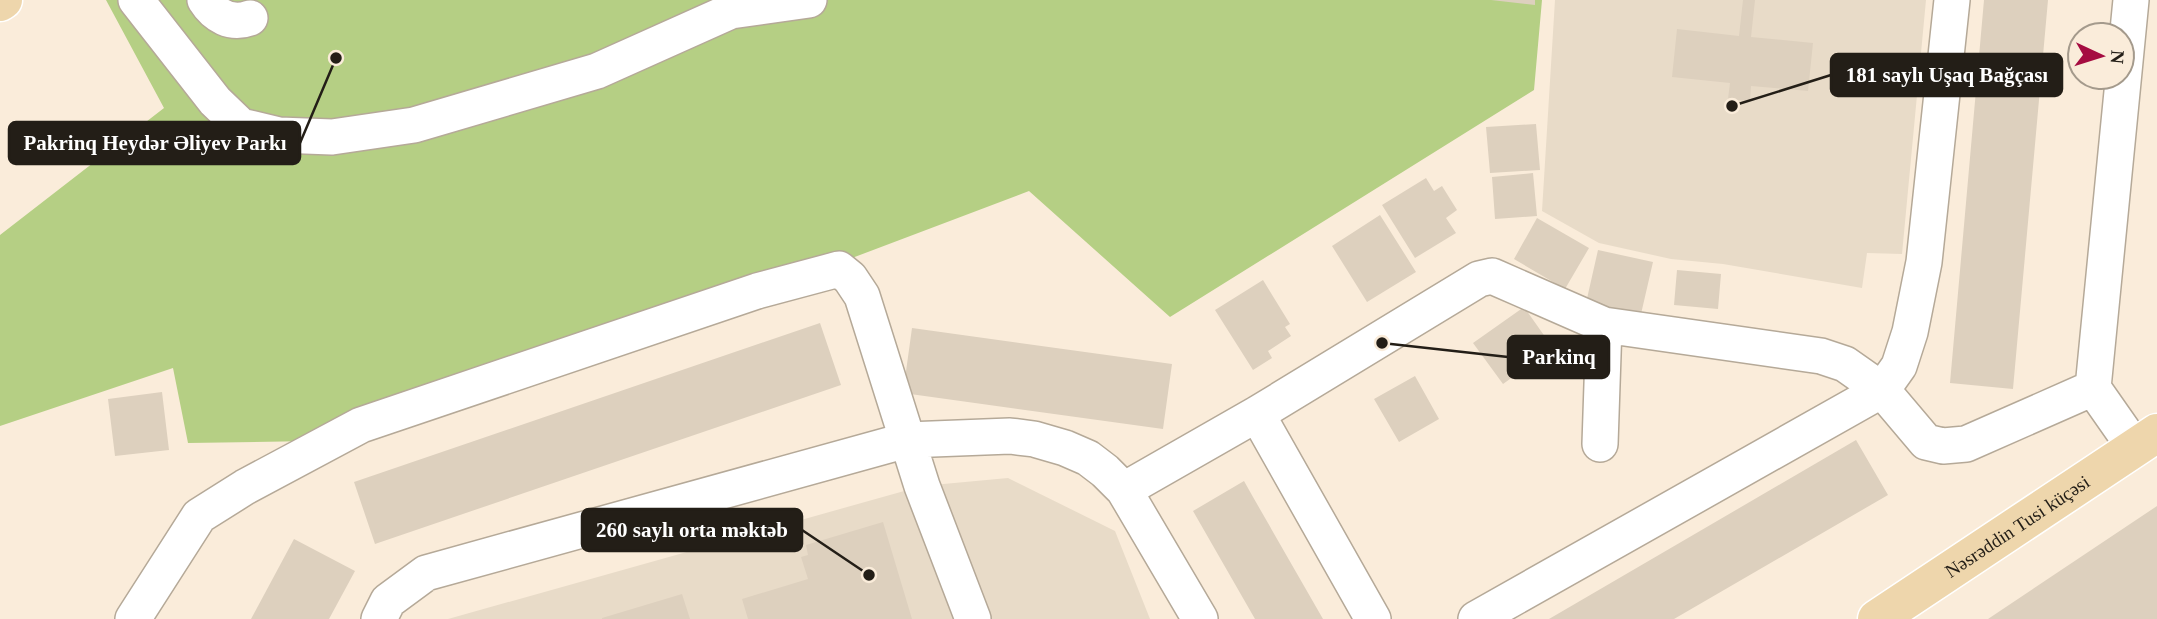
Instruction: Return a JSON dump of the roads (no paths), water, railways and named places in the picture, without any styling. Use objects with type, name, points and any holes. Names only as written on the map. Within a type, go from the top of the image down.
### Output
[{"type":"main road","name":"Nəsrəddin Tusi küçəsi","points":[[1877,619],[2146,441]]},
{"type":"lane","points":[[136,0],[215,101],[241,126],[279,135],[332,138],[414,125],[597,71],[732,11],[809,0]]},
{"type":"lane","points":[[205,0],[211,9],[226,19],[242,21],[250,18]]},
{"type":"lane","points":[[1476,619],[1882,390],[1899,366],[1924,262],[1952,0]]},
{"type":"lane","points":[[2131,0],[2094,388],[2146,441]]},
{"type":"lane","points":[[133,619],[198,516],[245,487],[361,425],[757,291],[839,269],[850,278],[862,296],[906,440],[973,619]]},
{"type":"lane","points":[[1124,490],[1257,414],[1479,279],[1492,276],[1604,325],[1821,356],[1845,364],[1882,390],[1926,442],[1943,446],[1966,444],[2094,388]]},
{"type":"lane","points":[[1600,443],[1604,325]]},
{"type":"lane","points":[[1257,414],[1373,619]]},
{"type":"lane","points":[[379,619],[388,601],[426,573],[906,440],[1010,436],[1034,439],[1088,458],[1124,490],[1200,619]]},
{"type":"place","name":"Pakrinq Heydər Əliyev Parkı","points":[[336,58]]},
{"type":"place","name":"181 saylı Uşaq Bağçası","points":[[1732,106]]},
{"type":"place","name":"Parkinq","points":[[1382,343]]},
{"type":"place","name":"260 saylı orta məktəb","points":[[869,575]]}]
